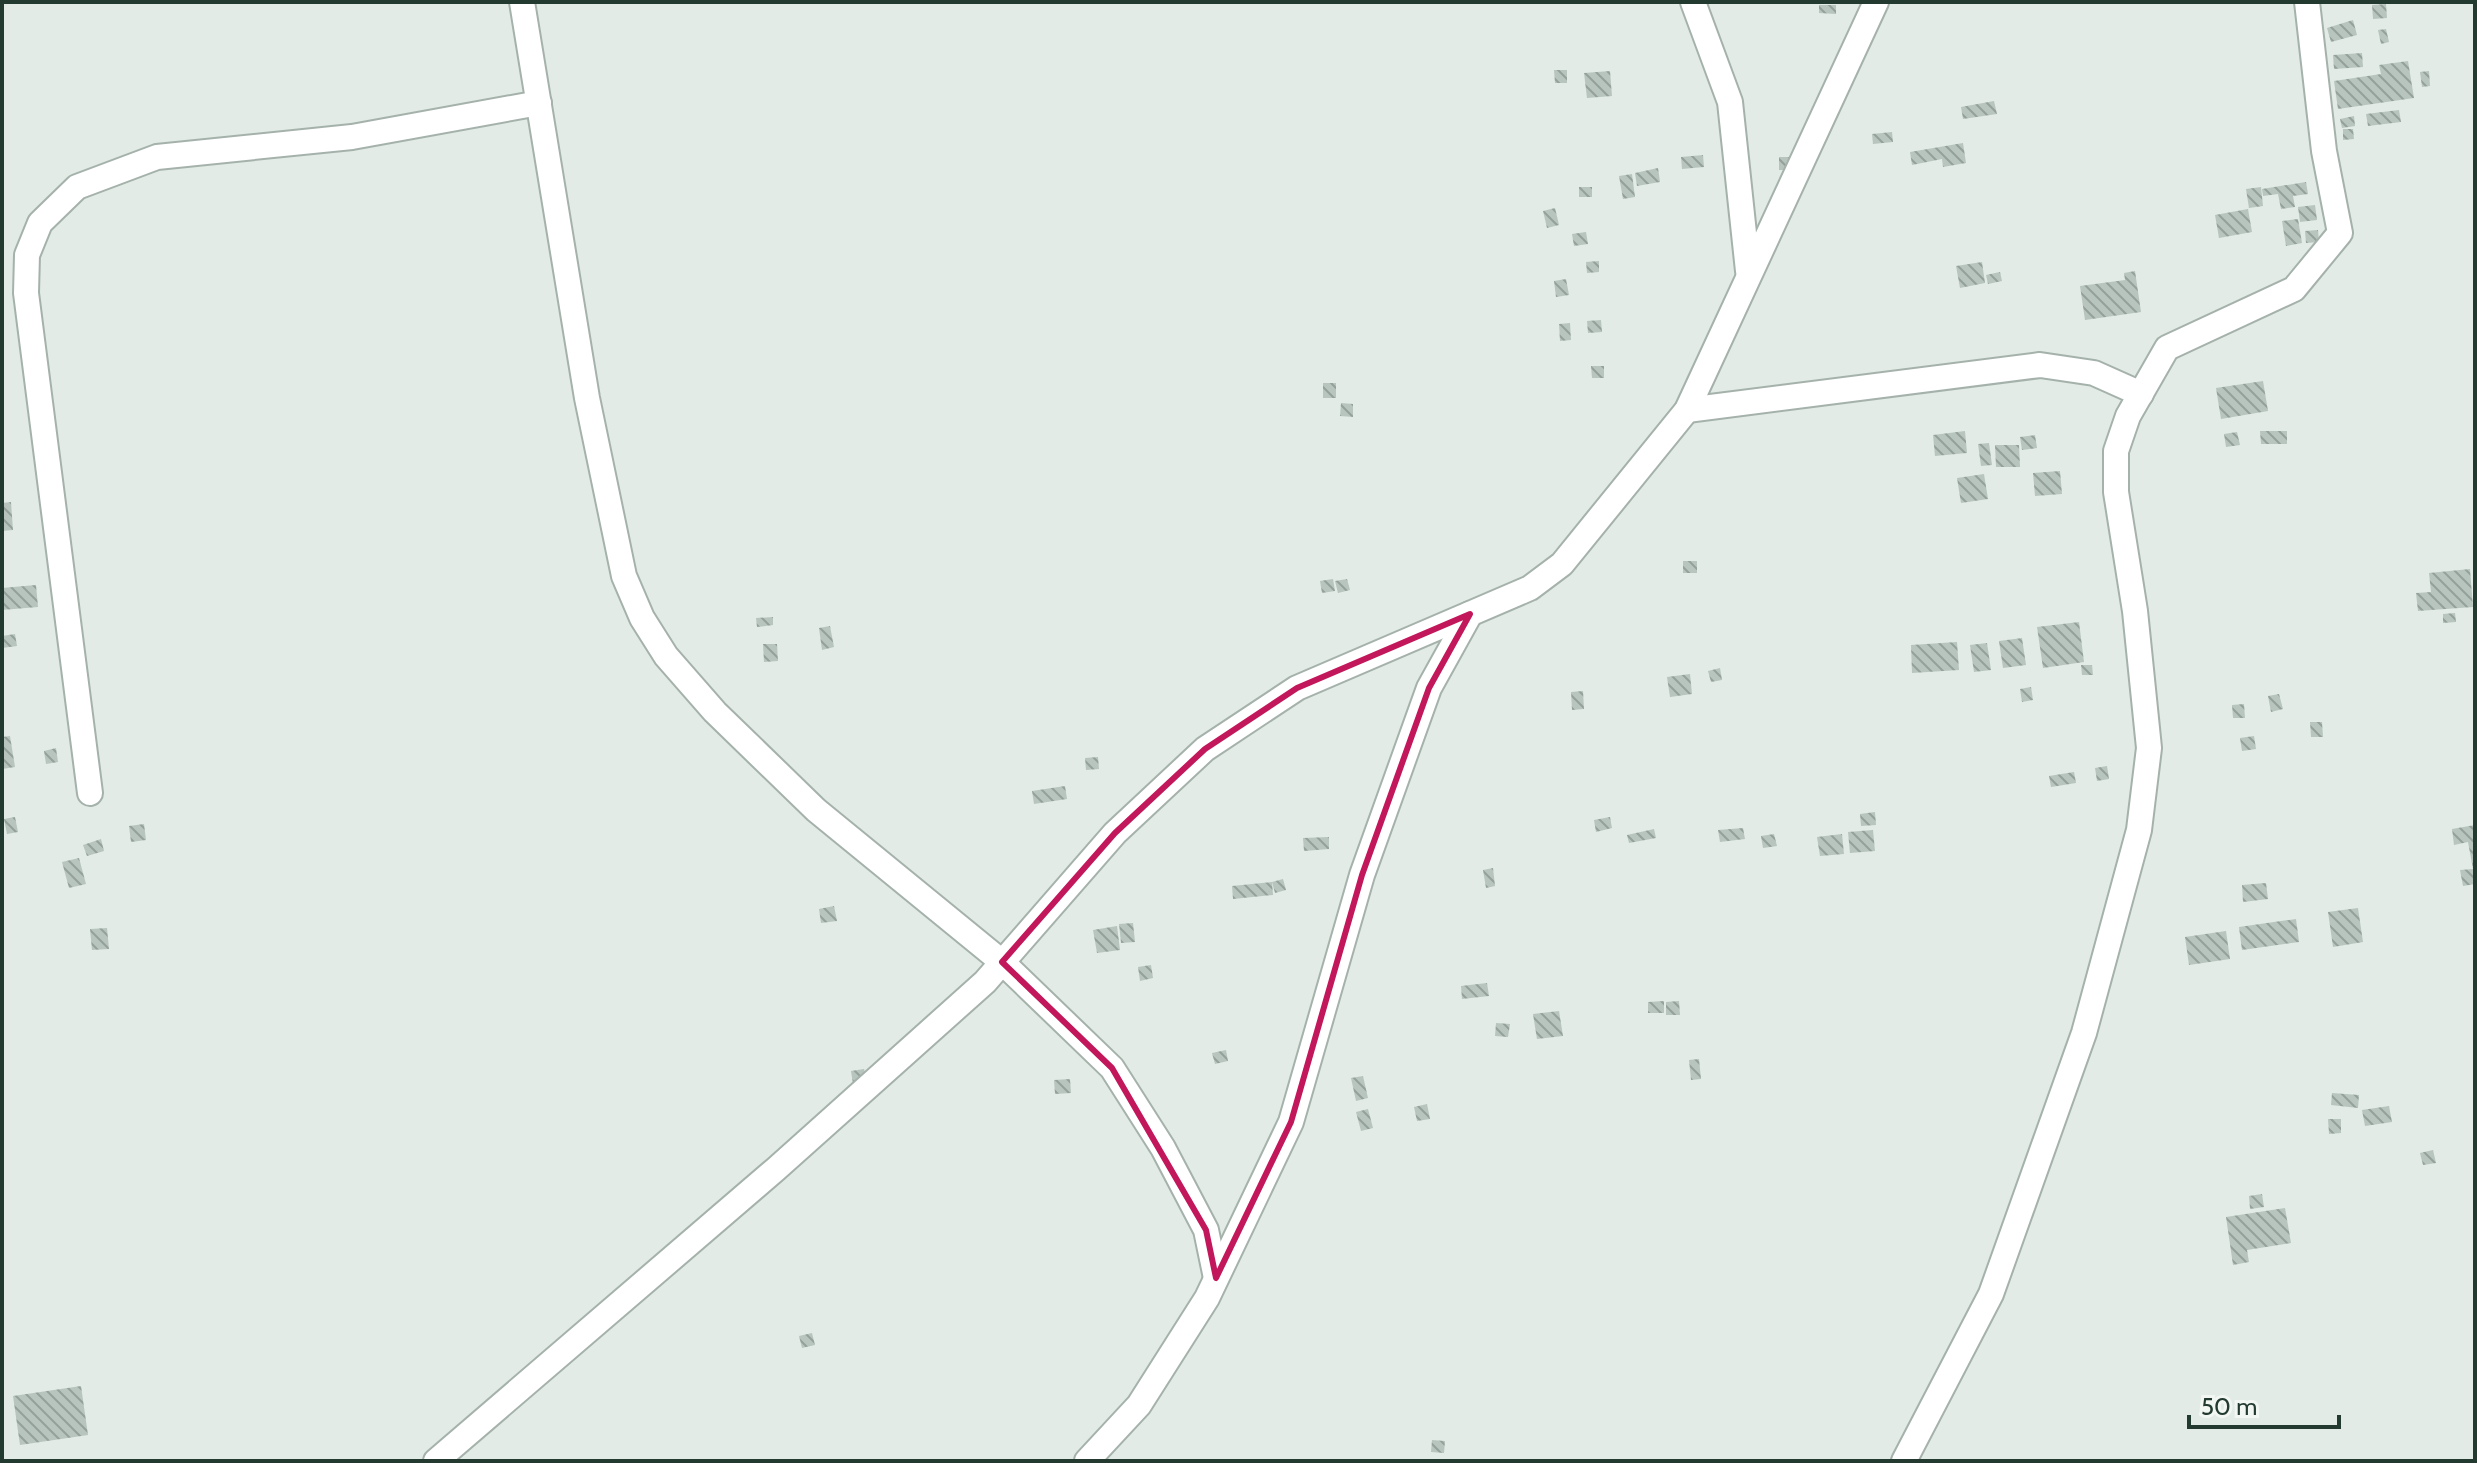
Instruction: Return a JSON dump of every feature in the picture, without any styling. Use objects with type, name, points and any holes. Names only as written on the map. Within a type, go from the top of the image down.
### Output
[{"type":"street","points":[[522,2],[587,398],[624,576],[642,618],[666,656],[715,712],[816,810],[1002,962],[1112,1068],[1163,1148],[1206,1230],[1216,1278]]},
{"type":"street","points":[[1693,2],[1730,102],[1749,274]]},
{"type":"street","points":[[436,1461],[776,1169],[985,982],[1115,833],[1205,749],[1297,688],[1530,588],[1562,564],[1687,410],[1876,2]]},
{"type":"street","points":[[1904,1461],[1991,1294],[2084,1033],[2139,830],[2149,748],[2135,611],[2116,492],[2116,451],[2128,416],[2167,348],[2294,289],[2340,233],[2324,151],[2307,2]]},
{"type":"street","points":[[90,793],[26,293],[27,255],[40,223],[77,187],[157,157],[352,137],[539,103]]},
{"type":"street","points":[[1687,410],[2040,365],[2094,373],[2141,394]]},
{"type":"street","points":[[1087,1461],[1139,1405],[1216,1278],[1291,1122],[1362,875],[1429,688],[1470,614]]},
{"type":"highlighted area","points":[[1470,614],[1429,688],[1362,875],[1291,1122],[1216,1278],[1206,1230],[1112,1068],[1002,962],[1115,833],[1205,749],[1297,688]]},
{"type":"building","points":[[2386,4],[2387,18],[2373,19],[2372,5]]},
{"type":"building","points":[[1819,5],[1836,5],[1836,14],[1819,13]]},
{"type":"building","points":[[2353,20],[2357,35],[2331,42],[2327,28]]},
{"type":"building","points":[[2386,29],[2389,42],[2381,44],[2378,30]]},
{"type":"building","points":[[2362,53],[2363,67],[2334,69],[2333,55]]},
{"type":"building","points":[[2408,61],[2414,98],[2338,109],[2334,81],[2381,74],[2379,65]]},
{"type":"building","points":[[1554,70],[1567,70],[1567,83],[1555,83]]},
{"type":"building","points":[[1610,71],[1612,96],[1587,98],[1584,73]]},
{"type":"building","points":[[2429,71],[2430,86],[2422,87],[2420,72]]},
{"type":"building","points":[[1994,101],[1997,114],[1963,119],[1961,107]]},
{"type":"building","points":[[2399,110],[2401,122],[2368,126],[2366,114]]},
{"type":"building","points":[[2354,116],[2355,126],[2342,128],[2340,119]]},
{"type":"building","points":[[2343,129],[2353,129],[2354,139],[2343,140]]},
{"type":"building","points":[[1892,132],[1893,142],[1873,144],[1872,134]]},
{"type":"building","points":[[1963,143],[1966,163],[1943,167],[1942,159],[1912,165],[1910,152]]},
{"type":"building","points":[[1703,155],[1704,167],[1682,169],[1681,157]]},
{"type":"building","points":[[1779,157],[1792,157],[1792,170],[1779,170]]},
{"type":"building","points":[[1658,168],[1660,182],[1637,186],[1635,173]]},
{"type":"building","points":[[1632,174],[1635,197],[1623,199],[1619,176]]},
{"type":"building","points":[[2306,182],[2308,194],[2293,196],[2295,207],[2281,209],[2278,194],[2263,196],[2262,189]]},
{"type":"building","points":[[1579,187],[1592,187],[1592,197],[1579,197]]},
{"type":"building","points":[[2261,187],[2263,206],[2249,208],[2246,189]]},
{"type":"building","points":[[2315,205],[2317,220],[2300,222],[2298,207]]},
{"type":"building","points":[[1555,208],[1559,225],[1547,228],[1543,211]]},
{"type":"building","points":[[2248,209],[2252,232],[2219,238],[2215,215]]},
{"type":"building","points":[[2298,219],[2302,243],[2286,246],[2282,221]]},
{"type":"building","points":[[2318,230],[2319,242],[2306,243],[2305,231]]},
{"type":"building","points":[[1586,232],[1588,244],[1574,246],[1572,234]]},
{"type":"building","points":[[1599,261],[1599,272],[1587,273],[1586,262]]},
{"type":"building","points":[[1982,262],[1985,283],[1960,288],[1956,266]]},
{"type":"building","points":[[2135,271],[2141,312],[2085,320],[2080,286],[2125,280],[2124,273]]},
{"type":"building","points":[[2000,272],[2002,281],[1988,284],[1986,275]]},
{"type":"building","points":[[1566,279],[1569,295],[1556,297],[1554,281]]},
{"type":"building","points":[[1601,320],[1602,332],[1588,333],[1587,321]]},
{"type":"building","points":[[1570,323],[1571,340],[1560,341],[1559,324]]},
{"type":"building","points":[[1591,366],[1604,366],[1604,378],[1592,378]]},
{"type":"building","points":[[2263,381],[2268,411],[2221,419],[2216,388]]},
{"type":"building","points":[[1323,383],[1336,383],[1336,398],[1323,398]]},
{"type":"building","points":[[1341,403],[1353,404],[1353,417],[1340,416]]},
{"type":"building","points":[[1965,431],[1967,453],[1935,456],[1933,435]]},
{"type":"building","points":[[2260,431],[2287,431],[2287,444],[2261,444]]},
{"type":"building","points":[[2237,432],[2240,445],[2226,447],[2224,434]]},
{"type":"building","points":[[2035,435],[2037,448],[2022,450],[2020,437]]},
{"type":"building","points":[[1989,443],[1992,465],[1981,466],[1978,444]]},
{"type":"building","points":[[1995,445],[2019,445],[2020,467],[1996,467]]},
{"type":"building","points":[[2060,471],[2062,494],[2035,496],[2033,473]]},
{"type":"building","points":[[1984,474],[1988,499],[1961,503],[1957,478]]},
{"type":"building","points":[[11,502],[13,530],[2,531],[2,503]]},
{"type":"building","points":[[1683,561],[1697,561],[1697,573],[1683,573]]},
{"type":"building","points":[[2470,569],[2473,607],[2418,611],[2416,593],[2431,592],[2429,573]]},
{"type":"building","points":[[1333,579],[1335,591],[1322,593],[1320,581]]},
{"type":"building","points":[[1347,579],[1350,590],[1338,593],[1335,581]]},
{"type":"building","points":[[36,585],[38,607],[2,610],[2,588]]},
{"type":"building","points":[[2455,613],[2456,622],[2443,623],[2443,614]]},
{"type":"building","points":[[773,617],[773,625],[757,627],[756,618]]},
{"type":"building","points":[[2079,622],[2084,662],[2043,668],[2037,627]]},
{"type":"building","points":[[830,626],[834,647],[822,650],[819,628]]},
{"type":"building","points":[[15,634],[17,646],[2,648],[2,636]]},
{"type":"building","points":[[2022,638],[2026,665],[2003,668],[1999,641]]},
{"type":"building","points":[[1957,642],[1959,670],[1912,673],[1911,645]]},
{"type":"building","points":[[1987,643],[1991,670],[1974,672],[1970,645]]},
{"type":"building","points":[[763,644],[777,644],[778,661],[764,662]]},
{"type":"building","points":[[2081,665],[2092,665],[2093,675],[2082,675]]},
{"type":"building","points":[[1720,668],[1722,680],[1711,682],[1708,671]]},
{"type":"building","points":[[1690,674],[1692,694],[1670,697],[1667,677]]},
{"type":"building","points":[[2031,687],[2033,700],[2022,702],[2020,689]]},
{"type":"building","points":[[1583,691],[1584,709],[1572,710],[1571,692]]},
{"type":"building","points":[[2279,694],[2283,709],[2271,712],[2268,696]]},
{"type":"building","points":[[2244,704],[2245,718],[2233,718],[2232,705]]},
{"type":"building","points":[[2310,722],[2322,722],[2323,737],[2311,737]]},
{"type":"building","points":[[10,736],[15,767],[2,769],[2,737]]},
{"type":"building","points":[[2254,736],[2256,749],[2242,751],[2240,738]]},
{"type":"building","points":[[56,748],[58,762],[46,764],[44,751]]},
{"type":"building","points":[[1098,757],[1099,769],[1086,770],[1085,758]]},
{"type":"building","points":[[2107,766],[2109,779],[2097,781],[2095,768]]},
{"type":"building","points":[[2074,772],[2076,783],[2051,787],[2049,776]]},
{"type":"building","points":[[1065,786],[1067,799],[1034,804],[1032,791]]},
{"type":"building","points":[[1875,812],[1876,825],[1861,826],[1860,814]]},
{"type":"building","points":[[15,817],[18,832],[7,834],[4,819]]},
{"type":"building","points":[[1610,817],[1612,828],[1596,832],[1594,820]]},
{"type":"building","points":[[144,824],[146,840],[131,842],[129,826]]},
{"type":"building","points":[[2475,825],[2475,884],[2463,886],[2460,870],[2473,869],[2468,842],[2454,845],[2452,829]]},
{"type":"building","points":[[1743,828],[1745,839],[1720,842],[1718,830]]},
{"type":"building","points":[[1654,829],[1656,838],[1629,843],[1627,835]]},
{"type":"building","points":[[1873,830],[1875,851],[1850,853],[1848,832]]},
{"type":"building","points":[[1774,834],[1777,846],[1763,848],[1761,836]]},
{"type":"building","points":[[1842,834],[1844,854],[1820,856],[1817,837]]},
{"type":"building","points":[[1329,837],[1329,849],[1304,851],[1303,838]]},
{"type":"building","points":[[101,839],[104,851],[87,856],[83,845]]},
{"type":"building","points":[[79,858],[86,884],[69,888],[62,862]]},
{"type":"building","points":[[1493,868],[1495,886],[1486,888],[1483,870]]},
{"type":"building","points":[[1283,879],[1286,890],[1275,893],[1272,882]]},
{"type":"building","points":[[1272,882],[1273,895],[1233,899],[1232,886]]},
{"type":"building","points":[[2266,883],[2268,899],[2243,902],[2242,885]]},
{"type":"building","points":[[834,906],[837,921],[821,923],[819,909]]},
{"type":"building","points":[[2358,908],[2363,942],[2333,947],[2328,912]]},
{"type":"building","points":[[2296,919],[2299,942],[2242,950],[2239,927]]},
{"type":"building","points":[[1133,923],[1135,942],[1121,943],[1119,924]]},
{"type":"building","points":[[1117,926],[1120,950],[1097,953],[1093,930]]},
{"type":"building","points":[[107,928],[109,949],[92,950],[90,929]]},
{"type":"building","points":[[2226,931],[2230,959],[2189,965],[2185,937]]},
{"type":"building","points":[[1151,965],[1153,978],[1140,981],[1138,967]]},
{"type":"building","points":[[1487,983],[1489,996],[1462,999],[1461,986]]},
{"type":"building","points":[[1664,1001],[1664,1013],[1648,1013],[1648,1002]]},
{"type":"building","points":[[1679,1001],[1680,1015],[1666,1015],[1666,1002]]},
{"type":"building","points":[[1559,1011],[1563,1036],[1537,1039],[1533,1014]]},
{"type":"building","points":[[1496,1023],[1510,1024],[1508,1037],[1495,1036]]},
{"type":"building","points":[[1226,1050],[1228,1061],[1215,1064],[1212,1053]]},
{"type":"building","points":[[1699,1059],[1701,1079],[1691,1080],[1689,1060]]},
{"type":"building","points":[[864,1069],[867,1082],[853,1084],[851,1071]]},
{"type":"building","points":[[1363,1076],[1368,1098],[1356,1101],[1351,1078]]},
{"type":"building","points":[[1070,1079],[1071,1093],[1055,1094],[1054,1080]]},
{"type":"building","points":[[2332,1093],[2359,1095],[2358,1108],[2331,1105]]},
{"type":"building","points":[[1427,1104],[1430,1119],[1417,1121],[1414,1107]]},
{"type":"building","points":[[2389,1106],[2392,1122],[2365,1126],[2362,1110]]},
{"type":"building","points":[[1368,1109],[1373,1128],[1361,1131],[1356,1112]]},
{"type":"building","points":[[2328,1119],[2341,1119],[2341,1133],[2329,1134]]},
{"type":"building","points":[[2433,1150],[2436,1163],[2423,1165],[2420,1153]]},
{"type":"building","points":[[2262,1194],[2264,1207],[2250,1209],[2249,1196]]},
{"type":"building","points":[[2285,1208],[2291,1243],[2247,1250],[2249,1262],[2233,1265],[2226,1217]]},
{"type":"building","points":[[812,1333],[815,1345],[802,1348],[799,1336]]},
{"type":"building","points":[[81,1386],[88,1435],[20,1445],[13,1396]]},
{"type":"building","points":[[1432,1440],[1445,1441],[1444,1453],[1431,1452]]}]
